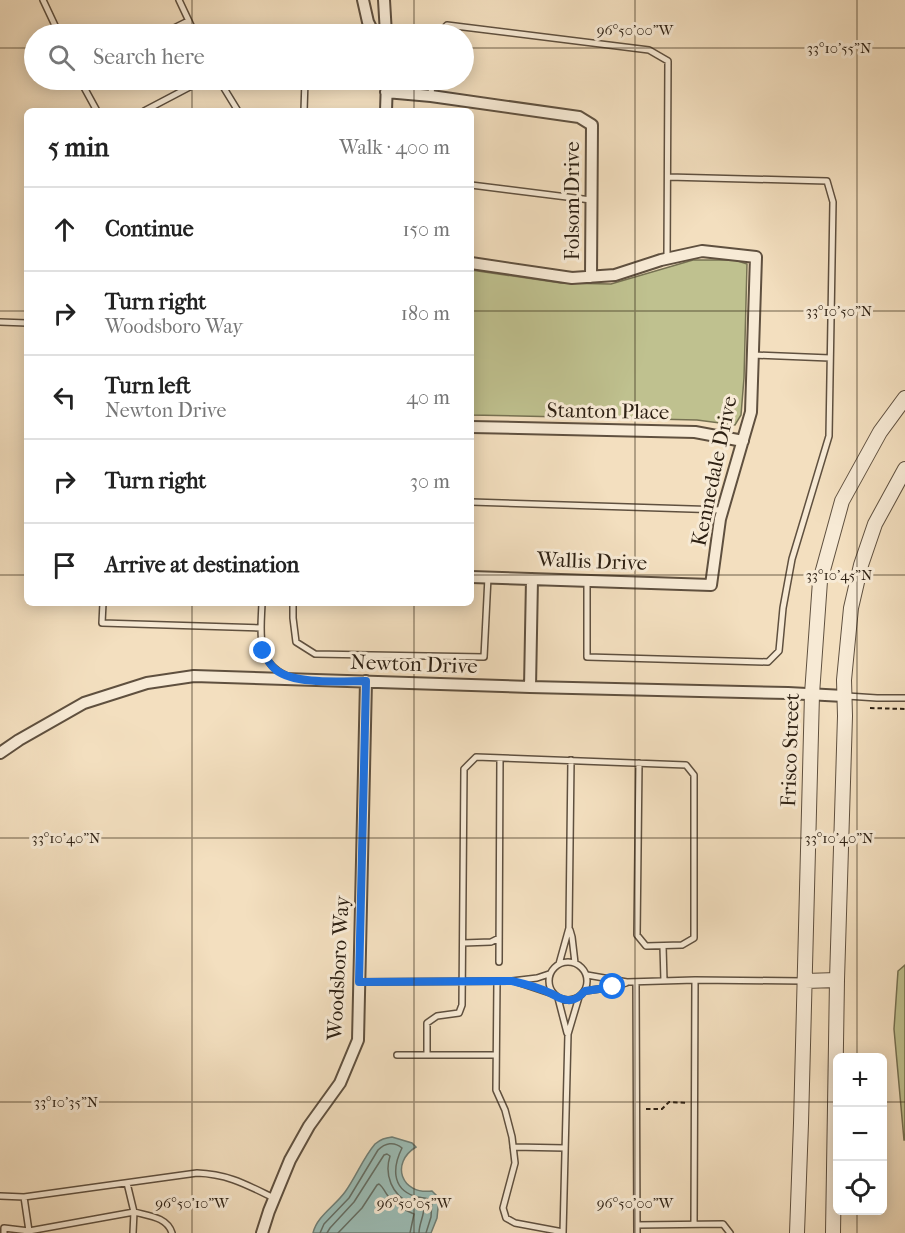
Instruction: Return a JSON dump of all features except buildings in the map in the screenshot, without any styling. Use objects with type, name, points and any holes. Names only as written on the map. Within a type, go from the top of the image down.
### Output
[{"type":"street","points":[[363,0],[369,24]]},
{"type":"street","points":[[384,0],[385,24]]},
{"type":"street","points":[[386,108],[386,92],[431,96]]},
{"type":"street","name":"Folsom Drive","points":[[431,96],[579,117],[592,125],[591,277]]},
{"type":"street","name":"Kennedale Drive","points":[[668,259],[702,251],[756,257],[751,412],[720,519],[711,585]]},
{"type":"street","points":[[474,263],[572,278],[615,275],[668,259]]},
{"type":"street","name":"Frisco Street","points":[[797,1233],[812,694],[820,581],[842,501],[880,432],[905,398]]},
{"type":"street","name":"Stanton Place","points":[[474,427],[695,432],[743,441]]},
{"type":"street","points":[[833,1233],[844,680],[850,608],[875,524],[905,469]]},
{"type":"street","name":"Wallis Drive","points":[[474,577],[711,585]]},
{"type":"street","points":[[530,687],[532,579]]},
{"type":"street","name":"Newton Drive","points":[[0,753],[84,703],[147,682],[194,676],[844,696]]},
{"type":"street","name":"Woodsboro Way","points":[[262,1233],[268,1211],[290,1160],[309,1126],[340,1083],[358,1040],[366,681]]},
{"type":"street","points":[[805,981],[837,981]]},
{"type":"lane","points":[[43,0],[54,24]]},
{"type":"lane","points":[[178,0],[190,24]]},
{"type":"lane","points":[[182,24],[188,21]]},
{"type":"lane","points":[[474,28],[649,50],[668,61],[668,259]]},
{"type":"lane","points":[[85,90],[95,108]]},
{"type":"lane","points":[[150,108],[184,90]]},
{"type":"lane","points":[[225,90],[235,108]]},
{"type":"lane","points":[[304,90],[304,108]]},
{"type":"lane","points":[[431,90],[431,96]]},
{"type":"lane","points":[[587,581],[586,657],[768,662],[779,651],[783,608],[792,559],[829,436],[832,202],[827,181],[668,177]]},
{"type":"lane","points":[[474,185],[592,200]]},
{"type":"lane","points":[[0,322],[24,323]]},
{"type":"lane","points":[[753,355],[830,358]]},
{"type":"lane","points":[[474,502],[723,510]]},
{"type":"lane","points":[[294,606],[296,642],[315,654],[484,657],[488,577]]},
{"type":"lane","points":[[103,606],[102,623],[261,628]]},
{"type":"lane","points":[[262,606],[263,651],[278,672],[297,679]]},
{"type":"lane","points":[[844,696],[905,698]]},
{"type":"lane","points":[[427,1055],[427,1023],[437,1016],[459,1014],[462,1005],[464,769],[476,757],[571,760],[686,765],[694,774],[694,938],[682,945],[646,946],[637,935],[639,763]]},
{"type":"lane","points":[[499,962],[500,758]]},
{"type":"lane","points":[[559,964],[569,928],[571,760]]},
{"type":"lane","points":[[569,928],[575,963]]},
{"type":"lane","points":[[463,943],[490,942],[500,938]]},
{"type":"lane","points":[[663,946],[664,981]]},
{"type":"lane","points":[[512,981],[531,986],[555,996],[566,1001],[573,1000],[585,991],[588,982],[580,966],[569,962],[559,964],[549,974],[549,988],[555,996],[568,1034]]},
{"type":"lane","points":[[359,982],[512,981],[549,974]]},
{"type":"lane","points":[[586,975],[627,982],[805,981]]},
{"type":"lane","points":[[497,981],[496,1090],[505,1110],[512,1137],[515,1163],[503,1208],[506,1218],[515,1223],[563,1232],[568,1034],[579,997]]},
{"type":"lane","points":[[694,981],[694,1224]]},
{"type":"lane","points":[[585,991],[613,987],[627,982]]},
{"type":"lane","points":[[636,982],[637,1233]]},
{"type":"lane","points":[[397,1055],[496,1055]]},
{"type":"lane","points":[[513,1147],[565,1148]]},
{"type":"lane","points":[[0,1196],[24,1197],[187,1174],[209,1174],[231,1178],[274,1198]]},
{"type":"lane","points":[[127,1183],[134,1212],[134,1233]]},
{"type":"lane","points":[[24,1197],[29,1232]]},
{"type":"lane","points":[[3,1229],[29,1232],[134,1212],[164,1221],[172,1233]]},
{"type":"lane","points":[[637,1225],[723,1224],[730,1233]]},
{"type":"path","points":[[870,708],[905,709]]},
{"type":"path","points":[[637,1109],[663,1109],[669,1102],[694,1103]]},
{"type":"green space","points":[[693,260],[735,260],[747,264],[744,378],[741,415],[735,425],[697,420],[474,415],[474,270],[561,283],[611,284]]},
{"type":"green space","points":[[905,965],[904,1140],[894,1029],[898,971]]},
{"type":"water","points":[[392,1137],[412,1143],[416,1147],[403,1161],[401,1169],[406,1183],[421,1191],[432,1191],[439,1198],[437,1218],[431,1233],[313,1233],[322,1216],[345,1192],[375,1144]]},
{"type":"route","points":[[263,651],[278,672],[297,679],[366,681],[359,982],[512,981],[553,994],[566,1001],[573,1000],[585,991],[613,987]]}]
